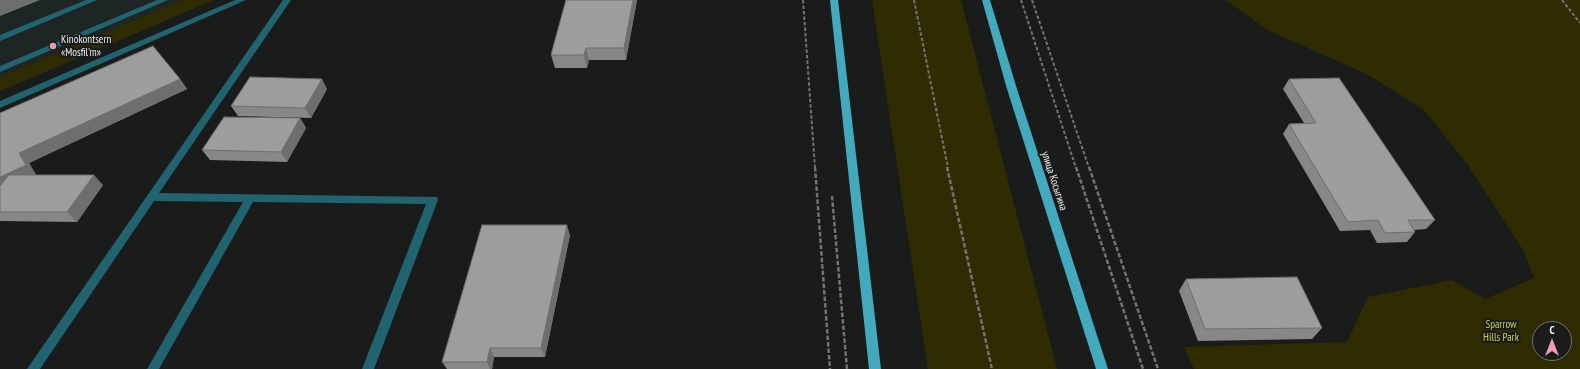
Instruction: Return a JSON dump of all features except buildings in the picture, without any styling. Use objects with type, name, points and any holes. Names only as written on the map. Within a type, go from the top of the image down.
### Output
[{"type":"main road","points":[[834,0],[875,369]]},
{"type":"main road","name":"улица Косыгина","points":[[986,0],[1012,89],[1102,369]]},
{"type":"lane","points":[[0,38],[94,0]]},
{"type":"lane","points":[[0,69],[164,0]]},
{"type":"lane","points":[[0,105],[242,0]]},
{"type":"lane","points":[[33,369],[287,0]]},
{"type":"lane","points":[[151,197],[433,200],[368,369]]},
{"type":"lane","points":[[153,369],[250,198]]},
{"type":"path","points":[[803,0],[830,369]]},
{"type":"path","points":[[914,0],[935,111],[992,369]]},
{"type":"path","points":[[1021,0],[1143,369]]},
{"type":"path","points":[[1032,0],[1158,369]]},
{"type":"path","points":[[1562,0],[1580,24]]},
{"type":"shaded area","name":"Kinokontsern «Mosfil'm»","points":[[0,0],[214,0],[0,91]]},
{"type":"green space","points":[[182,0],[214,0],[0,91],[0,77]]},
{"type":"green space","points":[[872,0],[961,0],[1057,369],[928,369]]},
{"type":"green space","name":"Sparrow Hills Park","points":[[1226,0],[1580,0],[1580,369],[1194,369],[1184,347],[1347,342],[1368,297],[1452,280],[1485,299],[1534,278],[1523,250],[1467,164],[1424,110],[1365,73],[1269,31]]},
{"type":"place","name":"Kinokontsern «Mosfil'm»","points":[[53,46]]}]
